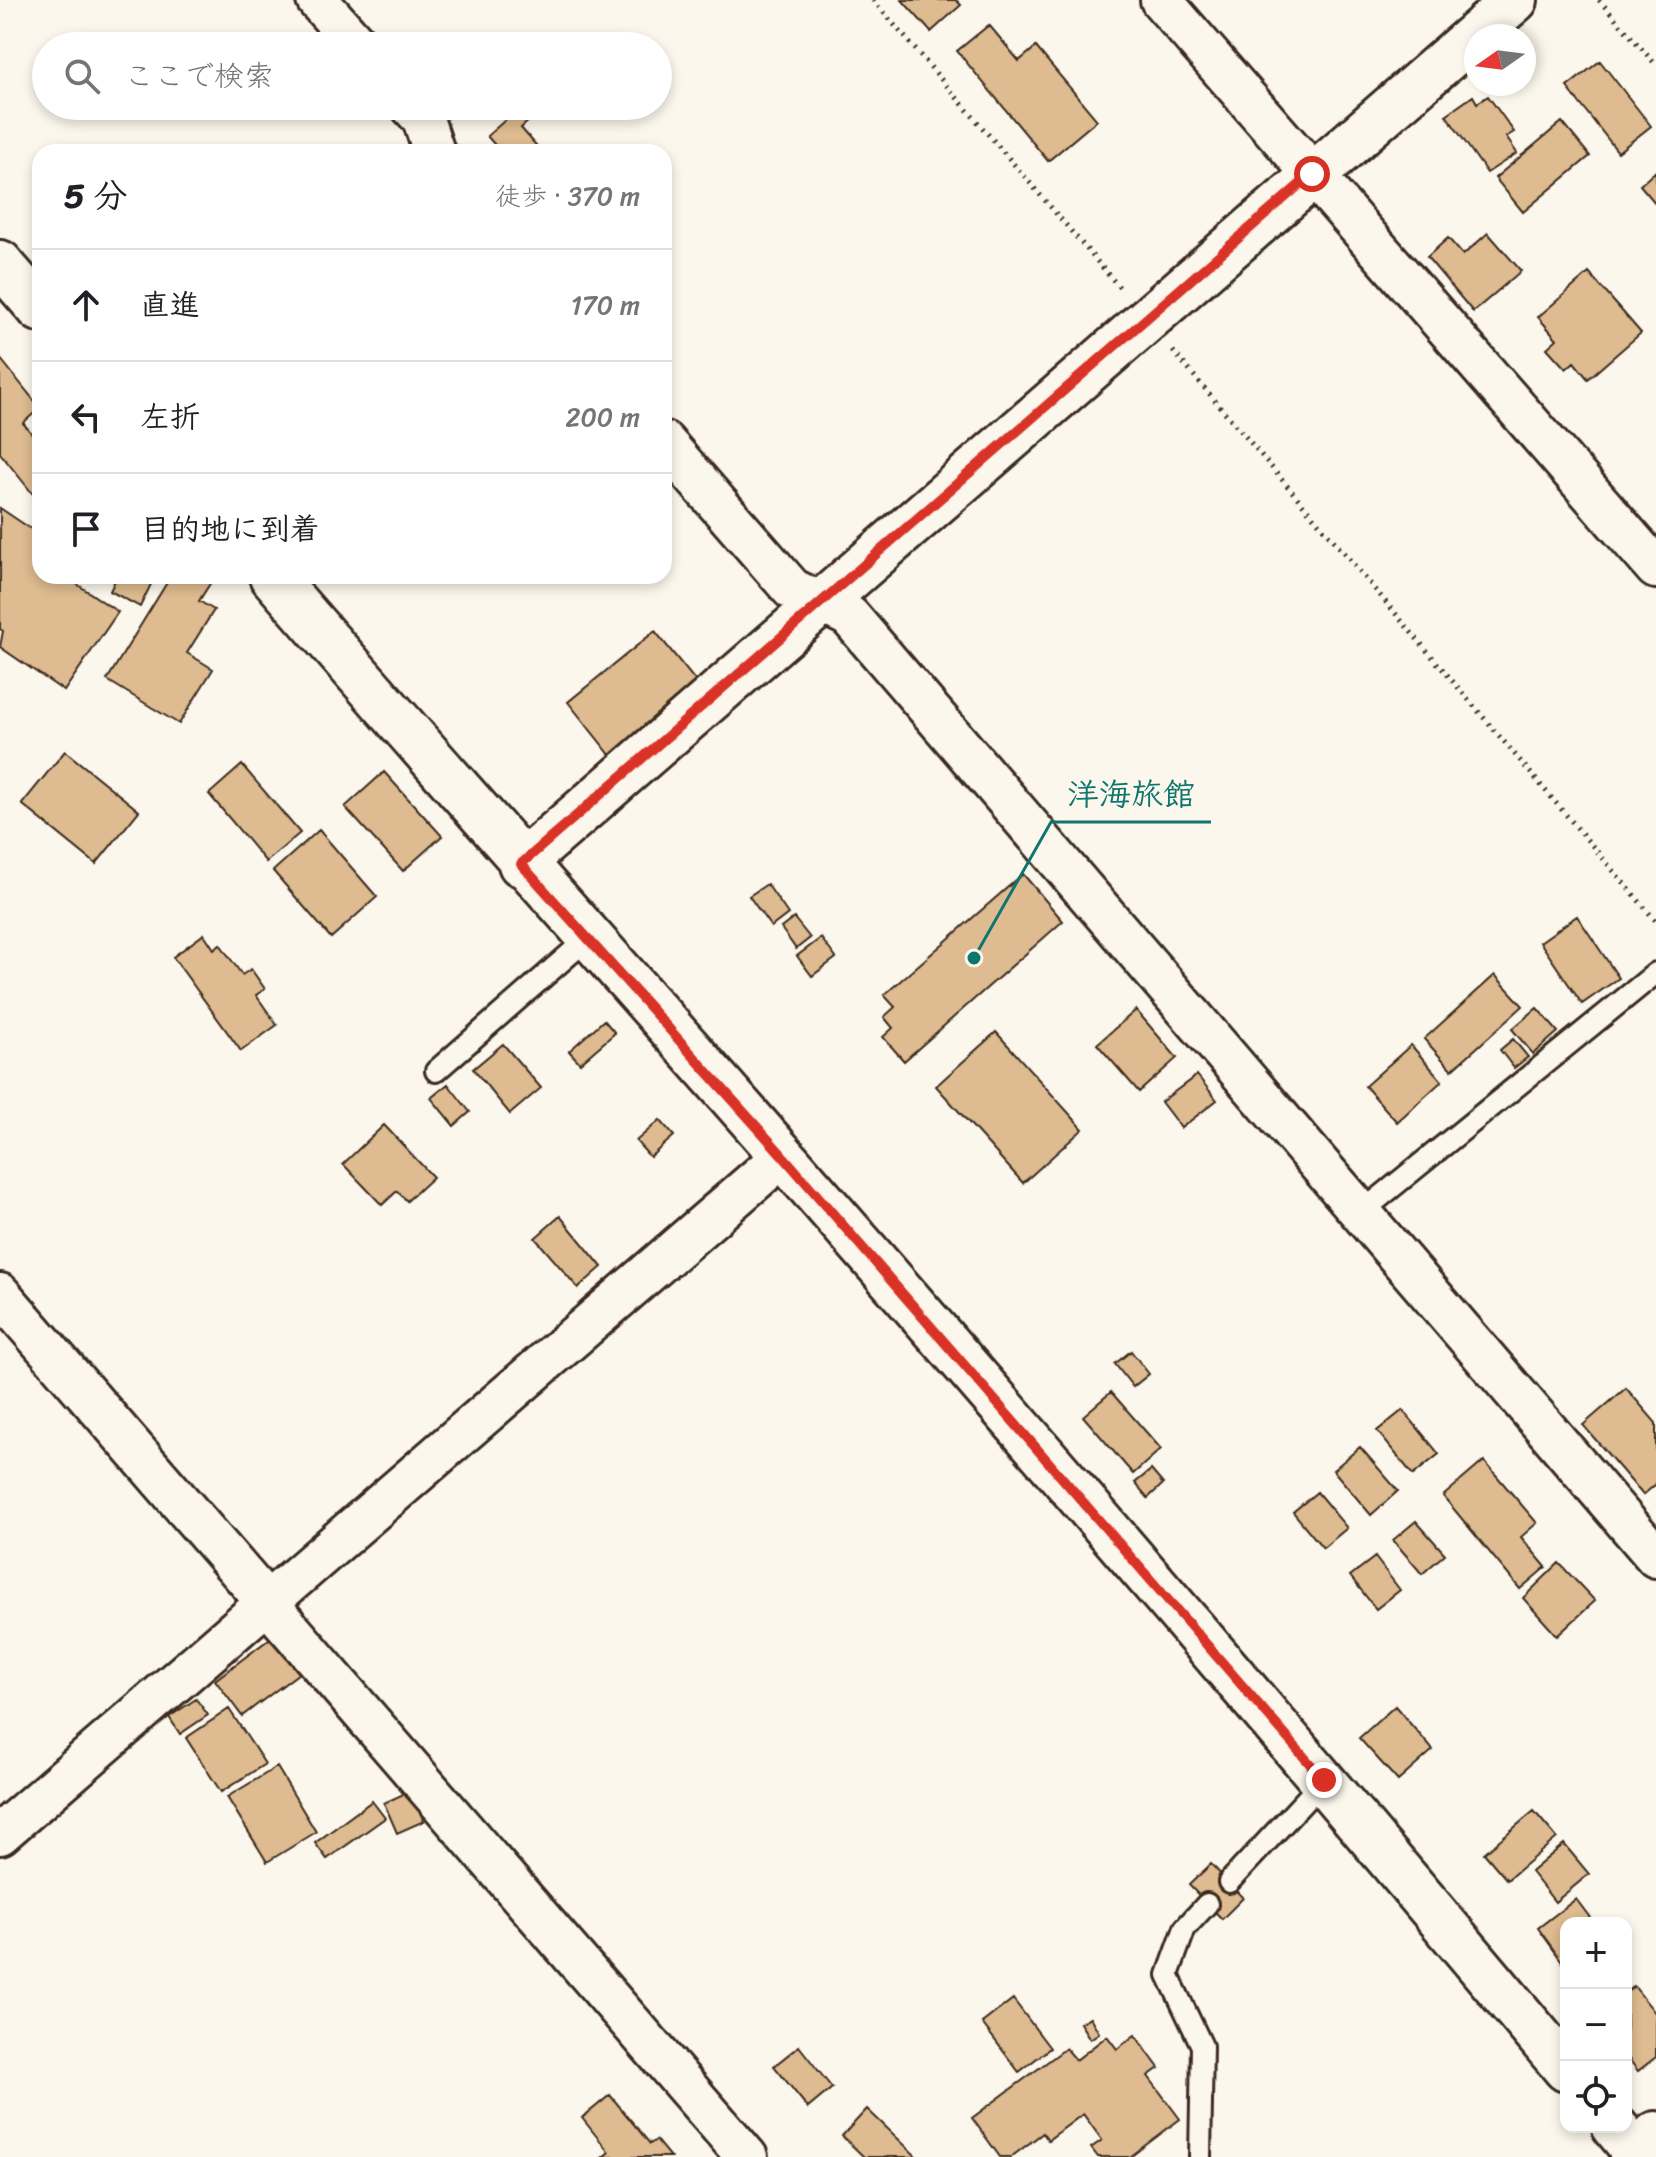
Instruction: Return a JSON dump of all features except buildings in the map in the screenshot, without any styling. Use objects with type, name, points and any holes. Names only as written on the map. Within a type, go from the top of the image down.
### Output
[{"type":"street","points":[[317,0],[346,32]]},
{"type":"street","points":[[1161,0],[1656,568]]},
{"type":"street","points":[[521,864],[1515,0]]},
{"type":"street","points":[[423,120],[431,144]]},
{"type":"street","points":[[0,263],[32,300]]},
{"type":"street","points":[[672,451],[792,589],[849,616],[1363,1211],[1656,1557]]},
{"type":"street","points":[[279,584],[521,864],[783,1156],[1324,1780],[1560,2062]]},
{"type":"street","points":[[0,1834],[783,1156]]},
{"type":"street","points":[[0,1294],[747,2157]]},
{"type":"lane","points":[[436,1071],[588,938]]},
{"type":"lane","points":[[1363,1211],[1656,973]]},
{"type":"lane","points":[[1229,1882],[1324,1780]]},
{"type":"lane","points":[[1200,2157],[1202,2046],[1168,1975],[1185,1928],[1207,1904]]},
{"type":"path","points":[[873,0],[1656,921]]},
{"type":"path","points":[[1599,0],[1656,65]]},
{"type":"place","name":"洋海旅館","points":[[974,958]]},
{"type":"route","points":[[1312,174],[823,604],[521,864],[783,1156],[1324,1780]]}]
